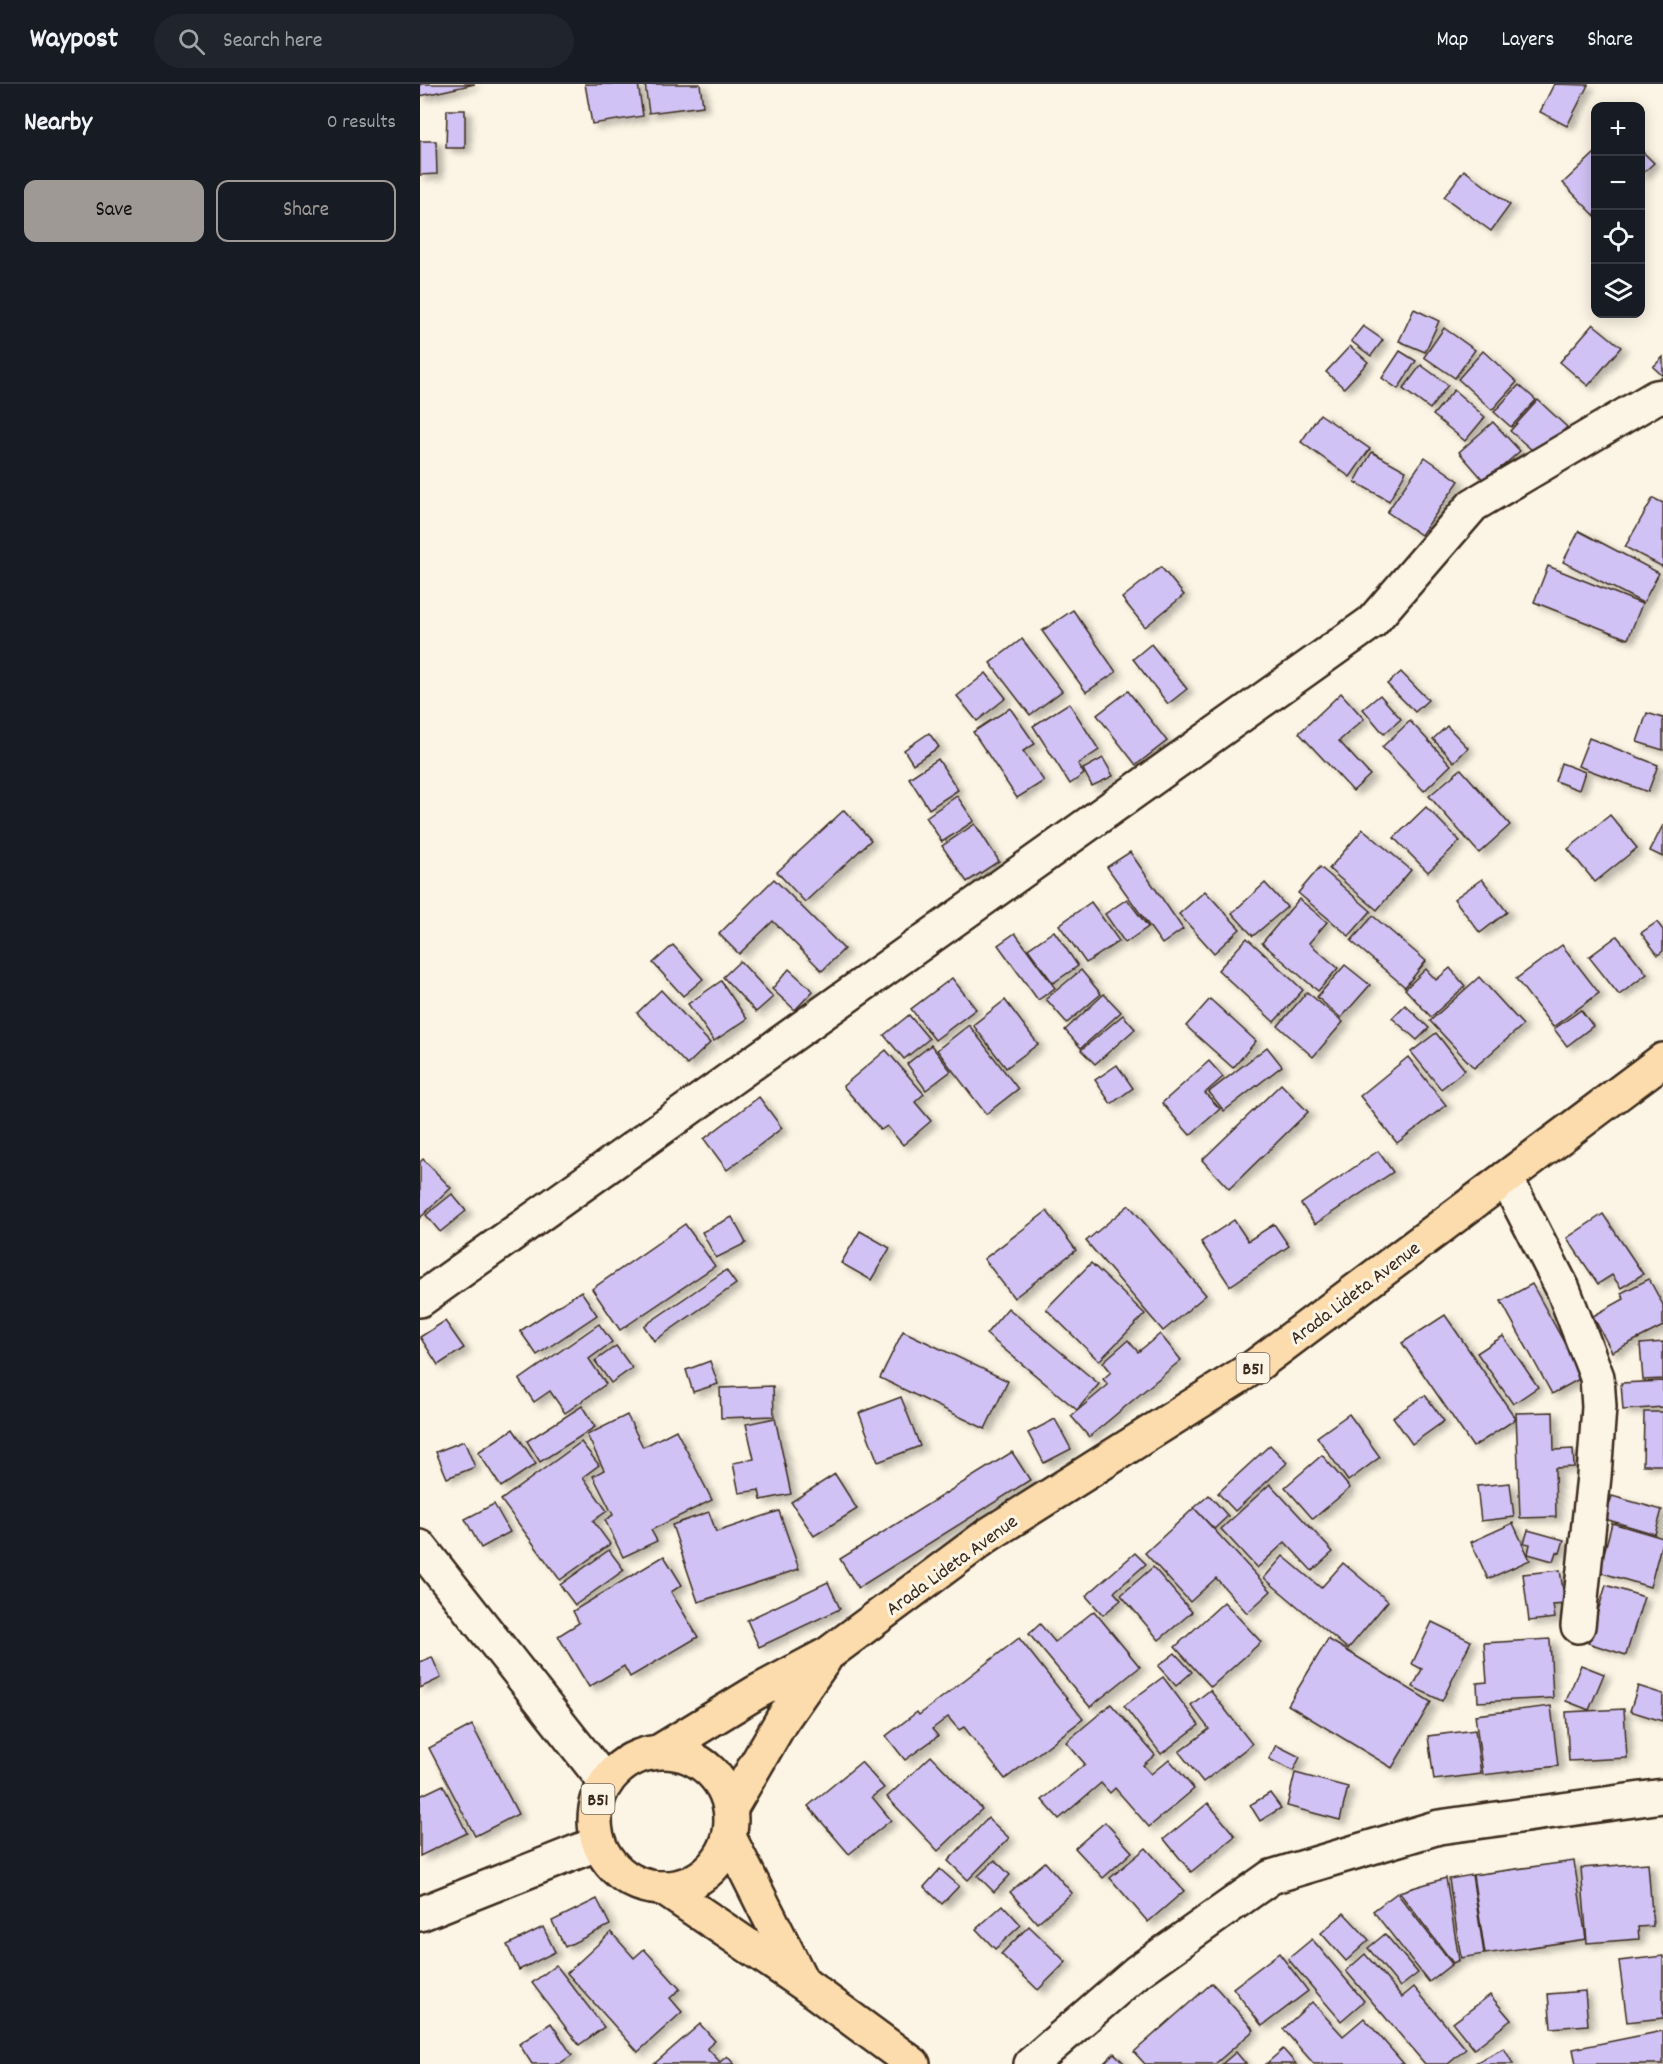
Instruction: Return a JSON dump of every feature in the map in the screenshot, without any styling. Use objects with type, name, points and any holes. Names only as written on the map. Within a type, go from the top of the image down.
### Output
[{"type":"highway","name":"Arada Lideta Avenue","points":[[828,1654],[782,1720],[732,1806],[730,1839],[712,1869],[689,1884],[663,1888],[635,1882],[614,1866],[599,1843],[595,1822],[597,1801],[606,1782],[628,1760],[660,1751],[756,1693],[828,1654],[988,1535],[1254,1367],[1663,1060]]},
{"type":"highway","name":"Arada Lideta Avenue","points":[[660,1751],[690,1756],[717,1776],[732,1806]]},
{"type":"highway","name":"Arada Lideta Avenue","points":[[730,1839],[803,1983]]},
{"type":"highway","name":"Arada Lideta Avenue","points":[[663,1888],[803,1983],[913,2064]]},
{"type":"street","points":[[420,1300],[1372,622],[1473,505],[1646,403],[1663,396]]},
{"type":"street","points":[[1506,1178],[1563,1289],[1597,1377],[1599,1407],[1594,1476],[1578,1626]]},
{"type":"street","points":[[420,1547],[606,1782]]},
{"type":"street","points":[[1031,2064],[1137,1972],[1271,1877],[1439,1827],[1663,1796]]},
{"type":"street","points":[[420,1914],[599,1843]]},
{"type":"building","points":[[420,84],[475,84],[420,96]]},
{"type":"building","points":[[585,84],[638,84],[643,116],[592,124]]},
{"type":"building","points":[[645,84],[700,84],[703,106],[649,113]]},
{"type":"building","points":[[1554,84],[1588,85],[1567,126],[1540,112]]},
{"type":"building","points":[[447,110],[465,110],[465,148],[446,148]]},
{"type":"building","points":[[420,141],[436,141],[437,174],[420,175]]},
{"type":"building","points":[[1645,154],[1654,163],[1645,171]]},
{"type":"building","points":[[1591,157],[1591,212],[1563,183]]},
{"type":"building","points":[[1464,170],[1510,205],[1491,231],[1444,197]]},
{"type":"building","points":[[1414,309],[1439,321],[1425,352],[1399,341]]},
{"type":"building","points":[[1593,324],[1621,347],[1588,386],[1560,362]]},
{"type":"building","points":[[1363,326],[1383,340],[1371,356],[1351,341]]},
{"type":"building","points":[[1444,328],[1475,350],[1455,378],[1424,357]]},
{"type":"building","points":[[1350,346],[1368,362],[1344,388],[1326,372]]},
{"type":"building","points":[[1400,351],[1416,361],[1398,389],[1382,378]]},
{"type":"building","points":[[1483,351],[1517,382],[1492,410],[1458,379]]},
{"type":"building","points":[[1663,357],[1663,376],[1653,367]]},
{"type":"building","points":[[1421,365],[1448,385],[1430,409],[1403,389]]},
{"type":"building","points":[[1519,385],[1536,400],[1511,427],[1494,412]]},
{"type":"building","points":[[1454,390],[1485,417],[1465,441],[1433,415]]},
{"type":"building","points":[[1538,400],[1567,427],[1539,456],[1510,431]]},
{"type":"building","points":[[1320,414],[1370,449],[1350,477],[1301,442]]},
{"type":"building","points":[[1493,422],[1520,451],[1485,482],[1459,452]]},
{"type":"building","points":[[1372,452],[1406,471],[1389,501],[1355,482]]},
{"type":"building","points":[[1425,457],[1459,481],[1421,535],[1387,512]]},
{"type":"building","points":[[1653,498],[1663,503],[1663,567],[1625,547]]},
{"type":"building","points":[[1579,531],[1659,573],[1643,603],[1563,562]]},
{"type":"building","points":[[1548,566],[1642,604],[1628,639],[1534,602]]},
{"type":"building","points":[[1161,567],[1184,595],[1145,627],[1122,598]]},
{"type":"building","points":[[1073,610],[1116,672],[1086,692],[1042,631]]},
{"type":"building","points":[[1022,639],[1062,691],[1030,715],[990,663]]},
{"type":"building","points":[[1151,644],[1187,689],[1168,704],[1133,659]]},
{"type":"building","points":[[1401,672],[1428,700],[1415,712],[1387,684]]},
{"type":"building","points":[[986,673],[1006,698],[977,721],[957,696]]},
{"type":"building","points":[[1128,691],[1167,741],[1136,765],[1097,715]]},
{"type":"building","points":[[1341,693],[1364,719],[1339,741],[1370,775],[1353,791],[1299,733]]},
{"type":"building","points":[[1380,695],[1401,719],[1384,734],[1363,709]]},
{"type":"building","points":[[1069,703],[1099,750],[1078,764],[1084,774],[1070,784],[1033,726]]},
{"type":"building","points":[[1010,708],[1035,744],[1023,751],[1044,781],[1017,798],[973,732]]},
{"type":"building","points":[[1647,713],[1663,718],[1663,750],[1637,742]]},
{"type":"building","points":[[1410,721],[1451,765],[1424,791],[1382,747]]},
{"type":"building","points":[[1447,726],[1468,748],[1454,762],[1433,739]]},
{"type":"building","points":[[929,733],[939,747],[913,764],[904,750]]},
{"type":"building","points":[[1589,738],[1658,765],[1648,792],[1578,766]]},
{"type":"building","points":[[1103,758],[1113,776],[1092,786],[1083,769]]},
{"type":"building","points":[[938,759],[958,790],[929,809],[909,778]]},
{"type":"building","points":[[1561,763],[1585,772],[1579,790],[1555,781]]},
{"type":"building","points":[[1461,769],[1510,825],[1479,853],[1429,796]]},
{"type":"building","points":[[957,796],[974,821],[942,842],[926,817]]},
{"type":"building","points":[[1426,807],[1460,841],[1428,872],[1394,838]]},
{"type":"building","points":[[844,810],[871,840],[805,902],[777,872]]},
{"type":"building","points":[[1610,815],[1637,848],[1595,882],[1568,849]]},
{"type":"building","points":[[975,824],[999,861],[967,882],[942,846]]},
{"type":"building","points":[[1663,825],[1663,857],[1650,851]]},
{"type":"building","points":[[1363,829],[1411,870],[1377,910],[1329,869]]},
{"type":"building","points":[[1130,852],[1183,929],[1162,944],[1107,867]]},
{"type":"building","points":[[1320,867],[1371,911],[1349,936],[1298,893]]},
{"type":"building","points":[[774,879],[844,949],[822,971],[773,921],[739,954],[719,934]]},
{"type":"building","points":[[1482,879],[1507,912],[1480,933],[1454,899]]},
{"type":"building","points":[[1265,883],[1287,907],[1253,936],[1232,913]]},
{"type":"building","points":[[1205,891],[1240,929],[1214,953],[1179,914]]},
{"type":"building","points":[[1127,899],[1148,927],[1125,943],[1105,914]]},
{"type":"building","points":[[1299,899],[1327,922],[1309,943],[1338,968],[1318,991],[1262,943]]},
{"type":"building","points":[[1091,902],[1119,941],[1086,963],[1059,925]]},
{"type":"building","points":[[1373,916],[1426,961],[1405,987],[1351,941]]},
{"type":"building","points":[[1657,922],[1663,930],[1663,951],[1658,955],[1641,933]]},
{"type":"building","points":[[1054,931],[1078,966],[1053,983],[1028,949]]},
{"type":"building","points":[[1015,933],[1055,988],[1038,1000],[998,945]]},
{"type":"building","points":[[1617,936],[1647,974],[1619,995],[1589,957]]},
{"type":"building","points":[[1247,938],[1303,990],[1274,1022],[1218,970]]},
{"type":"building","points":[[673,945],[703,979],[683,996],[653,963]]},
{"type":"building","points":[[1562,945],[1599,993],[1553,1027],[1516,979]]},
{"type":"building","points":[[740,961],[773,997],[756,1012],[723,977]]},
{"type":"building","points":[[1345,965],[1370,985],[1341,1018],[1317,997]]},
{"type":"building","points":[[1450,968],[1465,986],[1431,1017],[1405,989],[1426,969],[1436,980]]},
{"type":"building","points":[[789,969],[813,991],[795,1010],[772,989]]},
{"type":"building","points":[[1081,970],[1101,994],[1067,1023],[1046,999]]},
{"type":"building","points":[[1479,977],[1523,1025],[1474,1068],[1430,1021]]},
{"type":"building","points":[[952,978],[976,1009],[935,1040],[911,1009]]},
{"type":"building","points":[[721,981],[747,1019],[714,1041],[688,1004]]},
{"type":"building","points":[[661,990],[710,1043],[687,1065],[637,1013]]},
{"type":"building","points":[[1307,992],[1343,1022],[1313,1057],[1278,1026]]},
{"type":"building","points":[[1104,994],[1121,1012],[1081,1048],[1065,1030]]},
{"type":"building","points":[[1210,999],[1256,1041],[1233,1068],[1186,1026]]},
{"type":"building","points":[[1005,1000],[1038,1044],[1006,1068],[973,1025]]},
{"type":"building","points":[[1405,1005],[1429,1028],[1417,1040],[1392,1018]]},
{"type":"building","points":[[1581,1010],[1593,1026],[1567,1046],[1554,1029]]},
{"type":"building","points":[[909,1015],[929,1039],[904,1059],[884,1035]]},
{"type":"building","points":[[1123,1015],[1135,1029],[1095,1064],[1081,1050]]},
{"type":"building","points":[[969,1025],[1018,1089],[986,1114],[937,1050]]},
{"type":"building","points":[[1436,1033],[1465,1070],[1441,1089],[1411,1052]]},
{"type":"building","points":[[931,1045],[951,1071],[926,1090],[907,1064]]},
{"type":"building","points":[[1267,1047],[1282,1066],[1224,1111],[1209,1092]]},
{"type":"building","points":[[886,1050],[924,1094],[915,1102],[931,1121],[903,1145],[887,1126],[881,1130],[843,1086]]},
{"type":"building","points":[[1408,1057],[1446,1105],[1397,1143],[1360,1096]]},
{"type":"building","points":[[1209,1061],[1223,1077],[1205,1093],[1220,1109],[1190,1135],[1162,1103]]},
{"type":"building","points":[[1117,1065],[1133,1088],[1111,1104],[1095,1080]]},
{"type":"building","points":[[1281,1084],[1308,1112],[1229,1189],[1202,1160]]},
{"type":"building","points":[[759,1097],[782,1128],[727,1170],[704,1139]]},
{"type":"building","points":[[1378,1151],[1393,1172],[1315,1224],[1301,1204]]},
{"type":"building","points":[[423,1159],[451,1188],[420,1218],[420,1162]]},
{"type":"building","points":[[452,1194],[466,1211],[440,1232],[426,1215]]},
{"type":"building","points":[[1129,1205],[1206,1295],[1163,1331],[1086,1241]]},
{"type":"building","points":[[1047,1211],[1076,1250],[1014,1298],[984,1259]]},
{"type":"building","points":[[1603,1214],[1643,1274],[1621,1288],[1612,1275],[1598,1284],[1567,1238]]},
{"type":"building","points":[[732,1217],[746,1243],[716,1258],[702,1232]]},
{"type":"building","points":[[1234,1220],[1248,1241],[1274,1224],[1289,1246],[1230,1286],[1201,1242]]},
{"type":"building","points":[[685,1224],[715,1266],[620,1330],[592,1289]]},
{"type":"building","points":[[860,1231],[890,1248],[871,1280],[841,1263]]},
{"type":"building","points":[[1091,1263],[1145,1314],[1099,1361],[1046,1309]]},
{"type":"building","points":[[726,1270],[736,1284],[654,1341],[644,1326]]},
{"type":"building","points":[[1649,1279],[1663,1305],[1663,1326],[1612,1352],[1593,1316],[1624,1299],[1621,1293]]},
{"type":"building","points":[[1532,1284],[1583,1377],[1552,1394],[1501,1301]]},
{"type":"building","points":[[581,1291],[597,1315],[537,1355],[520,1331]]},
{"type":"building","points":[[1008,1308],[1099,1384],[1077,1410],[986,1334]]},
{"type":"building","points":[[1445,1315],[1516,1419],[1473,1447],[1402,1343]]},
{"type":"building","points":[[445,1321],[464,1348],[438,1365],[420,1337]]},
{"type":"building","points":[[599,1324],[612,1342],[589,1359],[606,1384],[565,1413],[550,1391],[534,1402],[519,1380]]},
{"type":"building","points":[[903,1331],[1008,1381],[985,1429],[880,1378]]},
{"type":"building","points":[[1160,1334],[1181,1360],[1089,1437],[1071,1416],[1108,1385],[1103,1379],[1111,1372],[1103,1362],[1128,1340],[1138,1352]]},
{"type":"building","points":[[1503,1336],[1538,1387],[1513,1404],[1477,1353]]},
{"type":"building","points":[[1663,1342],[1663,1379],[1643,1380],[1640,1344]]},
{"type":"building","points":[[616,1346],[632,1368],[611,1383],[595,1361]]},
{"type":"building","points":[[710,1361],[718,1384],[693,1392],[686,1370]]},
{"type":"building","points":[[1663,1381],[1663,1407],[1623,1410],[1621,1383]]},
{"type":"building","points":[[773,1386],[774,1416],[721,1418],[720,1388]]},
{"type":"building","points":[[1425,1395],[1444,1421],[1412,1444],[1393,1417]]},
{"type":"building","points":[[901,1397],[920,1446],[878,1462],[859,1413]]},
{"type":"building","points":[[582,1406],[595,1427],[540,1462],[527,1441]]},
{"type":"building","points":[[1553,1412],[1554,1450],[1573,1449],[1574,1467],[1555,1468],[1556,1517],[1520,1518],[1516,1413]]},
{"type":"building","points":[[1644,1412],[1663,1412],[1663,1465],[1643,1465]]},
{"type":"building","points":[[1349,1414],[1380,1457],[1348,1481],[1317,1437]]},
{"type":"building","points":[[627,1415],[643,1447],[676,1430],[712,1500],[651,1530],[657,1541],[623,1557],[605,1520],[613,1515],[593,1476],[604,1470],[587,1435]]},
{"type":"building","points":[[775,1418],[791,1494],[761,1500],[759,1490],[739,1493],[733,1463],[754,1459],[746,1424]]},
{"type":"building","points":[[1055,1419],[1071,1449],[1044,1463],[1028,1433]]},
{"type":"building","points":[[513,1429],[536,1464],[501,1487],[478,1452]]},
{"type":"building","points":[[464,1441],[475,1467],[447,1478],[436,1452]]},
{"type":"building","points":[[581,1442],[599,1465],[583,1477],[607,1511],[593,1521],[610,1544],[560,1580],[501,1500]]},
{"type":"building","points":[[1270,1445],[1287,1463],[1235,1511],[1218,1493]]},
{"type":"building","points":[[1012,1452],[1030,1480],[858,1588],[840,1559]]},
{"type":"building","points":[[1322,1455],[1350,1488],[1313,1519],[1285,1487]]},
{"type":"building","points":[[835,1474],[857,1509],[814,1536],[791,1502]]},
{"type":"building","points":[[1510,1483],[1514,1517],[1481,1521],[1477,1486]]},
{"type":"building","points":[[1270,1484],[1333,1552],[1312,1571],[1285,1542],[1257,1568],[1221,1529]]},
{"type":"building","points":[[1209,1495],[1228,1516],[1214,1529],[1194,1508]]},
{"type":"building","points":[[1612,1496],[1662,1510],[1655,1534],[1605,1519]]},
{"type":"building","points":[[494,1504],[510,1532],[481,1548],[465,1519]]},
{"type":"building","points":[[1194,1508],[1271,1591],[1247,1613],[1216,1578],[1190,1602],[1145,1553]]},
{"type":"building","points":[[779,1511],[799,1569],[698,1602],[672,1525],[709,1512],[716,1532]]},
{"type":"building","points":[[1513,1523],[1530,1560],[1488,1579],[1471,1542]]},
{"type":"building","points":[[1612,1523],[1663,1538],[1650,1587],[1599,1572]]},
{"type":"building","points":[[1528,1530],[1564,1540],[1560,1553],[1556,1552],[1553,1561],[1528,1554],[1530,1544],[1524,1543]]},
{"type":"building","points":[[609,1550],[624,1570],[575,1605],[560,1585]]},
{"type":"building","points":[[1135,1553],[1146,1564],[1114,1592],[1121,1600],[1103,1615],[1086,1596]]},
{"type":"building","points":[[664,1556],[682,1585],[671,1592],[698,1637],[630,1677],[624,1666],[589,1687],[558,1636],[579,1623],[573,1611]]},
{"type":"building","points":[[1283,1556],[1321,1588],[1343,1563],[1388,1601],[1348,1649],[1264,1578]]},
{"type":"building","points":[[1153,1567],[1192,1612],[1159,1640],[1121,1595]]},
{"type":"building","points":[[1560,1570],[1565,1604],[1553,1605],[1555,1618],[1529,1621],[1523,1574]]},
{"type":"building","points":[[828,1582],[840,1609],[759,1647],[747,1620]]},
{"type":"building","points":[[1606,1585],[1644,1597],[1626,1655],[1588,1643]]},
{"type":"building","points":[[1224,1602],[1261,1642],[1211,1687],[1175,1647]]},
{"type":"building","points":[[1094,1611],[1140,1667],[1090,1707],[1029,1634],[1040,1624],[1055,1642]]},
{"type":"building","points":[[1432,1622],[1471,1641],[1442,1701],[1413,1687],[1422,1669],[1412,1664]]},
{"type":"building","points":[[1019,1638],[1083,1719],[1005,1779],[964,1727],[959,1730],[948,1717],[932,1729],[938,1736],[905,1760],[886,1736],[917,1712],[919,1715]]},
{"type":"building","points":[[1328,1639],[1431,1702],[1392,1768],[1288,1705]]},
{"type":"building","points":[[1550,1639],[1553,1698],[1478,1702],[1477,1683],[1487,1682],[1484,1643]]},
{"type":"building","points":[[1175,1653],[1192,1672],[1176,1686],[1158,1666]]},
{"type":"building","points":[[432,1657],[441,1678],[420,1688],[420,1662]]},
{"type":"building","points":[[1581,1665],[1604,1674],[1589,1710],[1566,1701]]},
{"type":"building","points":[[1163,1677],[1199,1725],[1161,1754],[1124,1706]]},
{"type":"building","points":[[1638,1686],[1663,1694],[1662,1721],[1630,1711]]},
{"type":"building","points":[[1210,1690],[1252,1744],[1203,1782],[1179,1752],[1209,1729],[1191,1705]]},
{"type":"building","points":[[1111,1704],[1155,1755],[1143,1765],[1151,1774],[1169,1759],[1194,1789],[1149,1827],[1115,1788],[1110,1793],[1101,1783],[1059,1819],[1042,1800],[1085,1764],[1066,1742]]},
{"type":"building","points":[[1551,1706],[1558,1766],[1483,1775],[1475,1715]]},
{"type":"building","points":[[1624,1709],[1627,1758],[1569,1761],[1566,1712]]},
{"type":"building","points":[[472,1725],[518,1814],[475,1836],[429,1748]]},
{"type":"building","points":[[1475,1730],[1481,1774],[1434,1780],[1428,1736]]},
{"type":"building","points":[[1276,1745],[1300,1757],[1293,1771],[1269,1759]]},
{"type":"building","points":[[931,1756],[982,1809],[938,1851],[887,1797]]},
{"type":"building","points":[[861,1762],[884,1788],[872,1797],[891,1820],[849,1854],[808,1806]]},
{"type":"building","points":[[1295,1773],[1348,1787],[1340,1820],[1287,1806]]},
{"type":"building","points":[[443,1785],[467,1833],[420,1856],[420,1796]]},
{"type":"building","points":[[1270,1793],[1281,1808],[1260,1821],[1250,1805]]},
{"type":"building","points":[[1208,1803],[1235,1836],[1191,1872],[1164,1839]]},
{"type":"building","points":[[988,1818],[1009,1838],[968,1880],[948,1861]]},
{"type":"building","points":[[1105,1822],[1132,1852],[1103,1878],[1075,1848]]},
{"type":"building","points":[[1146,1848],[1184,1891],[1148,1922],[1110,1878]]},
{"type":"building","points":[[995,1860],[1010,1875],[994,1892],[978,1876]]},
{"type":"building","points":[[1574,1861],[1586,1939],[1485,1954],[1473,1875]]},
{"type":"building","points":[[1045,1862],[1072,1893],[1037,1923],[1010,1892]]},
{"type":"building","points":[[1648,1863],[1653,1926],[1638,1927],[1639,1939],[1587,1943],[1581,1868]]},
{"type":"building","points":[[940,1869],[959,1886],[942,1904],[924,1887]]},
{"type":"building","points":[[1472,1875],[1484,1954],[1461,1958],[1449,1879]]},
{"type":"building","points":[[1446,1878],[1459,1960],[1453,1963],[1399,1892]]},
{"type":"building","points":[[1397,1893],[1452,1964],[1429,1982],[1373,1911]]},
{"type":"building","points":[[597,1899],[610,1925],[565,1947],[552,1921]]},
{"type":"building","points":[[1003,1905],[1021,1925],[995,1949],[976,1929]]},
{"type":"building","points":[[1344,1913],[1369,1940],[1346,1961],[1321,1933]]},
{"type":"building","points":[[1029,1926],[1066,1962],[1038,1990],[1001,1954]]},
{"type":"building","points":[[543,1927],[555,1952],[519,1970],[507,1945]]},
{"type":"building","points":[[611,1932],[634,1958],[644,1949],[680,1989],[670,1998],[682,2012],[638,2052],[567,1973]]},
{"type":"building","points":[[1385,1934],[1418,1973],[1400,1987],[1368,1948]]},
{"type":"building","points":[[1312,1939],[1364,2001],[1341,2021],[1288,1959]]},
{"type":"building","points":[[1279,1953],[1308,1991],[1262,2026],[1233,1988]]},
{"type":"building","points":[[1365,1954],[1402,1997],[1414,1987],[1466,2049],[1448,2064],[1425,2064],[1346,1971]]},
{"type":"building","points":[[1663,1956],[1663,2018],[1627,2022],[1619,1961]]},
{"type":"building","points":[[556,1965],[604,2027],[579,2045],[532,1983]]},
{"type":"building","points":[[1212,1983],[1254,2030],[1215,2064],[1145,2064],[1134,2052]]},
{"type":"building","points":[[1585,1991],[1588,2025],[1551,2028],[1548,1994]]},
{"type":"building","points":[[1490,1995],[1511,2020],[1474,2049],[1453,2023]]},
{"type":"building","points":[[1312,2002],[1343,2036],[1364,2018],[1404,2064],[1314,2064],[1283,2029]]},
{"type":"building","points":[[551,2023],[572,2055],[559,2064],[532,2064],[519,2044]]},
{"type":"building","points":[[700,2024],[715,2041],[707,2048],[720,2062],[727,2056],[734,2064],[654,2064]]},
{"type":"building","points":[[1663,2031],[1663,2064],[1576,2064],[1573,2049]]},
{"type":"building","points":[[1504,2048],[1513,2064],[1475,2063]]},
{"type":"building","points":[[1283,2049],[1296,2064],[1266,2064]]},
{"type":"building","points":[[1236,2052],[1246,2064],[1222,2064]]},
{"type":"building","points":[[1114,2053],[1125,2064],[1103,2064]]}]
